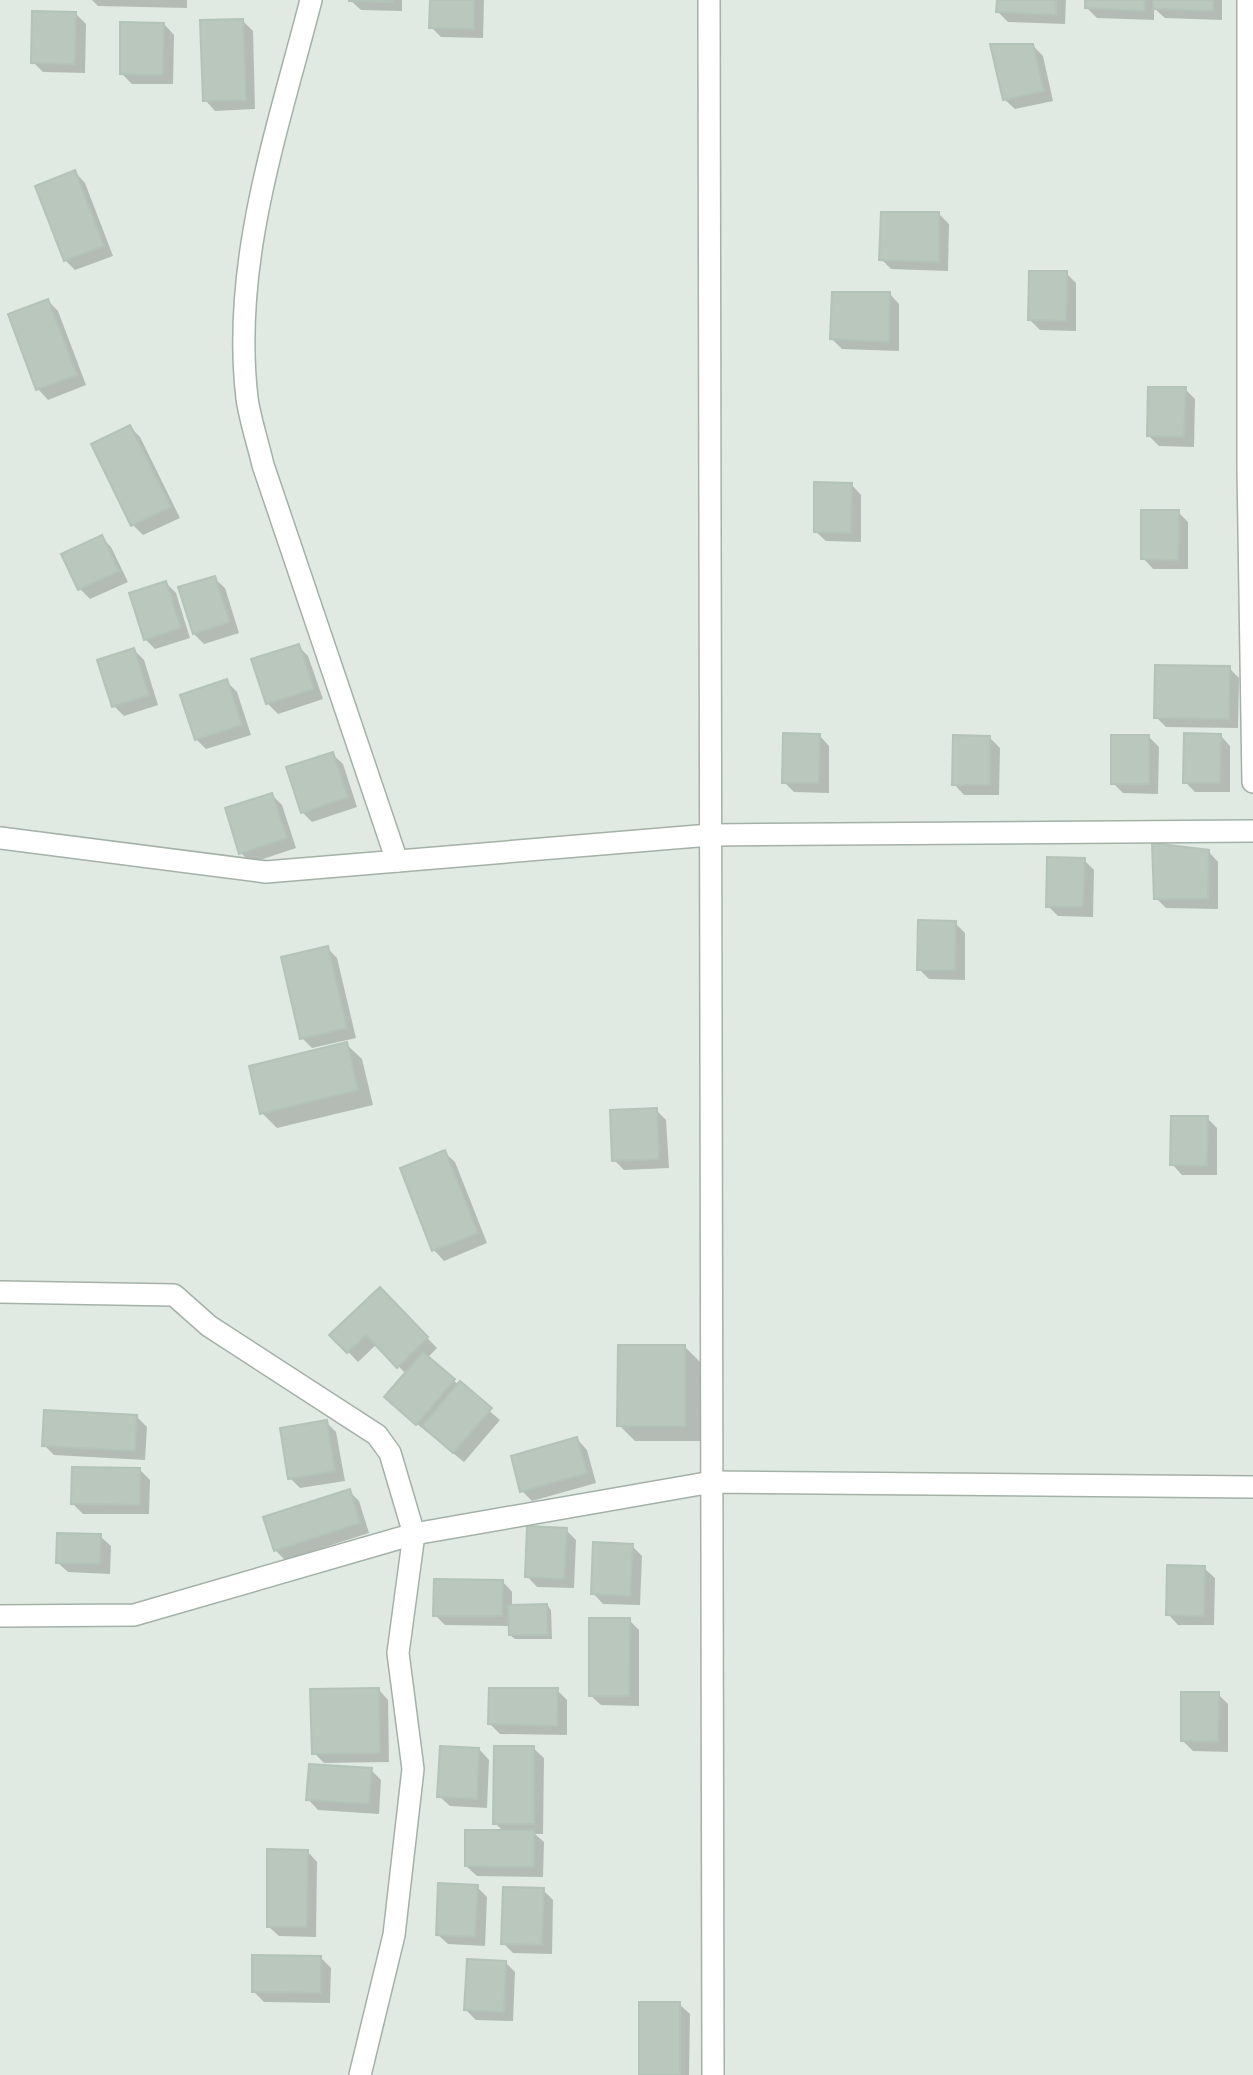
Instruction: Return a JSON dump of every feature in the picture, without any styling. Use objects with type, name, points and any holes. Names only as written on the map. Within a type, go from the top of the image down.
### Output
[{"type":"street","points":[[311,0],[250,240],[244,348],[247,400],[263,465],[397,861]]},
{"type":"street","points":[[709,0],[713,2075]]},
{"type":"street","points":[[1248,0],[1253,782]]},
{"type":"street","points":[[0,838],[266,872],[710,835],[1253,831]]},
{"type":"street","points":[[0,1292],[174,1294],[209,1326],[377,1435],[390,1452],[414,1534],[398,1653],[413,1769],[394,1935],[360,2075]]},
{"type":"street","points":[[0,1616],[134,1615],[414,1534],[712,1482],[1253,1487]]},
{"type":"building","points":[[393,0],[393,2],[349,1]]},
{"type":"building","points":[[430,0],[474,0],[474,29],[429,28]]},
{"type":"building","points":[[997,0],[1056,0],[1056,15],[996,12]]},
{"type":"building","points":[[1085,0],[1145,0],[1144,11],[1085,8]]},
{"type":"building","points":[[1153,0],[1213,0],[1213,11],[1153,9]]},
{"type":"building","points":[[32,11],[76,12],[75,64],[31,63]]},
{"type":"building","points":[[243,19],[246,100],[203,101],[200,20]]},
{"type":"building","points":[[120,22],[164,23],[163,75],[120,74]]},
{"type":"building","points":[[990,44],[1033,44],[1044,91],[1003,100]]},
{"type":"building","points":[[75,170],[104,246],[64,261],[35,186]]},
{"type":"building","points":[[881,212],[939,212],[939,262],[879,260]]},
{"type":"building","points":[[1029,271],[1067,271],[1066,321],[1028,320]]},
{"type":"building","points":[[832,292],[890,292],[889,342],[830,339]]},
{"type":"building","points":[[48,299],[77,375],[36,390],[8,314]]},
{"type":"building","points":[[1148,387],[1186,387],[1184,437],[1147,436]]},
{"type":"building","points":[[130,425],[171,507],[131,526],[91,444]]},
{"type":"building","points":[[814,482],[852,483],[851,533],[814,532]]},
{"type":"building","points":[[1141,510],[1179,510],[1178,560],[1141,559]]},
{"type":"building","points":[[102,535],[119,571],[78,590],[61,554]]},
{"type":"building","points":[[215,576],[230,622],[193,634],[178,587]]},
{"type":"building","points":[[166,581],[181,628],[144,640],[129,593]]},
{"type":"building","points":[[299,644],[314,689],[266,704],[251,659]]},
{"type":"building","points":[[134,648],[149,695],[112,707],[97,660]]},
{"type":"building","points":[[1155,665],[1230,666],[1229,719],[1154,718]]},
{"type":"building","points":[[227,679],[242,725],[195,740],[180,695]]},
{"type":"building","points":[[783,733],[820,734],[819,783],[782,783]]},
{"type":"building","points":[[1184,733],[1221,734],[1220,783],[1183,783]]},
{"type":"building","points":[[953,735],[990,736],[990,785],[952,785]]},
{"type":"building","points":[[1111,735],[1149,735],[1149,784],[1111,784]]},
{"type":"building","points":[[333,752],[348,797],[301,813],[286,767]]},
{"type":"building","points":[[272,793],[287,838],[239,854],[225,808]]},
{"type":"building","points":[[1152,843],[1209,850],[1208,899],[1154,899]]},
{"type":"building","points":[[1047,857],[1085,858],[1083,907],[1046,907]]},
{"type":"building","points":[[918,920],[956,921],[955,970],[917,970]]},
{"type":"building","points":[[328,946],[347,1028],[300,1039],[281,957]]},
{"type":"building","points":[[347,1042],[358,1090],[260,1114],[249,1066]]},
{"type":"building","points":[[657,1108],[659,1159],[612,1161],[610,1110]]},
{"type":"building","points":[[1171,1116],[1208,1116],[1207,1166],[1170,1165]]},
{"type":"building","points":[[445,1150],[478,1233],[432,1251],[400,1168]]},
{"type":"building","points":[[380,1287],[428,1337],[397,1368],[366,1335],[347,1353],[329,1335]]},
{"type":"building","points":[[618,1345],[685,1345],[685,1426],[617,1426]]},
{"type":"building","points":[[423,1352],[455,1379],[416,1425],[384,1397]]},
{"type":"building","points":[[460,1381],[492,1408],[453,1453],[422,1426]]},
{"type":"building","points":[[44,1410],[137,1415],[135,1451],[42,1446]]},
{"type":"building","points":[[327,1420],[335,1471],[288,1479],[280,1428]]},
{"type":"building","points":[[577,1437],[587,1473],[520,1492],[511,1456]]},
{"type":"building","points":[[72,1467],[140,1468],[140,1505],[71,1504]]},
{"type":"building","points":[[350,1489],[360,1523],[274,1551],[263,1517]]},
{"type":"building","points":[[527,1526],[567,1528],[564,1579],[525,1577]]},
{"type":"building","points":[[57,1533],[101,1534],[100,1564],[56,1563]]},
{"type":"building","points":[[593,1542],[633,1544],[630,1596],[591,1594]]},
{"type":"building","points":[[1167,1565],[1205,1566],[1204,1616],[1166,1615]]},
{"type":"building","points":[[434,1579],[503,1580],[502,1616],[433,1616]]},
{"type":"building","points":[[547,1604],[548,1635],[509,1635],[508,1605]]},
{"type":"building","points":[[589,1618],[630,1618],[629,1696],[589,1696]]},
{"type":"building","points":[[379,1688],[380,1753],[312,1754],[310,1689]]},
{"type":"building","points":[[489,1688],[558,1688],[557,1726],[488,1724]]},
{"type":"building","points":[[1181,1692],[1219,1692],[1218,1742],[1181,1741]]},
{"type":"building","points":[[440,1746],[479,1748],[477,1799],[437,1797]]},
{"type":"building","points":[[494,1746],[534,1746],[534,1824],[493,1824]]},
{"type":"building","points":[[309,1764],[372,1768],[369,1804],[306,1800]]},
{"type":"building","points":[[465,1830],[534,1830],[534,1867],[465,1866]]},
{"type":"building","points":[[267,1849],[308,1850],[307,1927],[267,1927]]},
{"type":"building","points":[[438,1883],[478,1885],[475,1937],[436,1935]]},
{"type":"building","points":[[503,1887],[544,1888],[542,1945],[501,1944]]},
{"type":"building","points":[[252,1955],[321,1956],[321,1993],[252,1992]]},
{"type":"building","points":[[467,1959],[506,1961],[504,2012],[464,2010]]},
{"type":"building","points":[[639,2002],[680,2002],[680,2075],[639,2075]]}]
